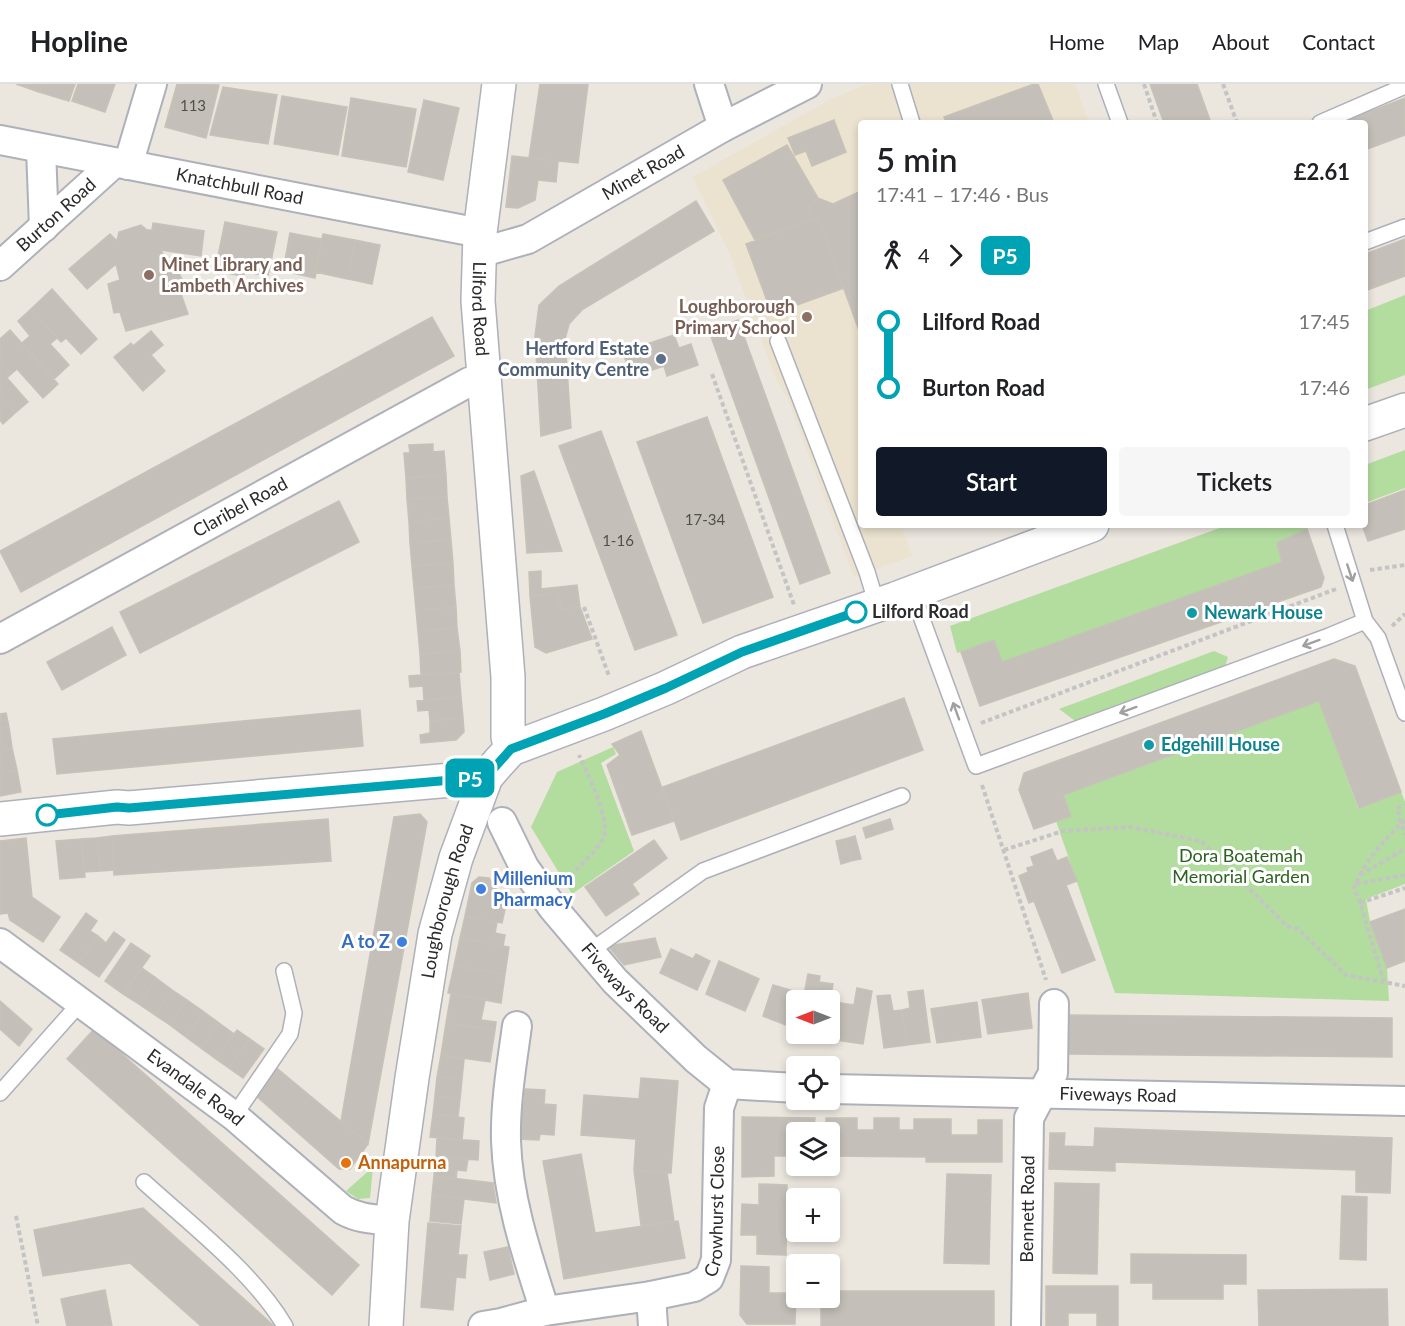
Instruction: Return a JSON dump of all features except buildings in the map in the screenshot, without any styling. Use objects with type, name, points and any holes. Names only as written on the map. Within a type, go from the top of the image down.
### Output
[{"type":"street","points":[[121,164],[152,84]]},
{"type":"street","name":"Lilford Road","points":[[499,84],[479,243],[478,301],[508,677],[508,737],[511,749]]},
{"type":"street","points":[[709,84],[723,127]]},
{"type":"street","name":"Minet Road","points":[[479,243],[528,239],[723,127],[807,84]]},
{"type":"street","name":"Knatchbull Road","points":[[0,140],[121,164],[479,243]]},
{"type":"street","points":[[41,149],[44,227]]},
{"type":"street","name":"Burton Road","points":[[0,266],[121,164]]},
{"type":"street","name":"Claribel Road","points":[[0,639],[469,382],[484,380]]},
{"type":"street","points":[[1368,423],[1405,410]]},
{"type":"street","name":"Loughborough Road","points":[[386,1326],[392,1221],[411,1078],[436,928],[451,873],[486,777],[511,749],[666,688],[742,652],[877,605],[1084,528]]},
{"type":"street","points":[[0,819],[117,807],[141,807],[486,777]]},
{"type":"street","name":"Fiveways Road","points":[[502,822],[524,867],[553,908],[590,952],[615,981],[648,1013],[696,1059],[727,1084]]},
{"type":"street","name":"Evandale Road","points":[[0,943],[234,1116],[342,1210],[363,1218],[392,1221]]},
{"type":"street","name":"Bennett Road","points":[[1026,1326],[1029,1118],[1053,1073],[1054,1004]]},
{"type":"street","points":[[517,1026],[510,1076],[506,1140],[515,1216],[545,1311]]},
{"type":"street","points":[[727,1084],[786,1087]]},
{"type":"street","name":"Crowhurst Close","points":[[495,1325],[545,1311],[651,1296],[694,1287],[709,1278],[716,1260],[719,1108],[727,1084]]},
{"type":"street","name":"Fiveways Road","points":[[840,1089],[1405,1101]]},
{"type":"street","points":[[651,1296],[653,1326]]},
{"type":"lane","points":[[900,84],[911,120]]},
{"type":"lane","points":[[1106,84],[1119,120]]},
{"type":"lane","points":[[1327,120],[1405,86]]},
{"type":"lane","points":[[1368,241],[1405,227]]},
{"type":"lane","points":[[778,341],[867,572],[877,605]]},
{"type":"lane","points":[[1336,528],[1365,621],[1378,638],[1405,713]]},
{"type":"lane","points":[[912,592],[976,766],[1365,621]]},
{"type":"lane","points":[[590,952],[703,871],[902,796]]},
{"type":"lane","points":[[234,1116],[290,1034],[294,1013],[284,971]]},
{"type":"lane","points":[[0,1093],[81,1002]]},
{"type":"lane","points":[[144,1182],[257,1287],[285,1326]]},
{"type":"path","points":[[1144,84],[1156,120]]},
{"type":"path","points":[[1223,84],[1236,120]]},
{"type":"path","points":[[712,374],[794,606]]},
{"type":"path","points":[[963,730],[1352,578],[1405,565]]},
{"type":"path","points":[[584,607],[609,676]]},
{"type":"path","points":[[559,886],[592,854],[604,837],[606,824],[579,755]]},
{"type":"path","points":[[976,766],[1054,1004]]},
{"type":"path","points":[[1405,805],[1397,808],[1405,835]]},
{"type":"path","points":[[1384,982],[1354,888],[1359,875],[1378,846],[1403,822]]},
{"type":"path","points":[[1004,850],[1063,831],[1130,827],[1201,841],[1287,926],[1298,929],[1346,975],[1405,986]]},
{"type":"path","points":[[1359,875],[1405,849]]},
{"type":"path","points":[[1355,884],[1405,875]]},
{"type":"path","points":[[1360,903],[1405,888]]},
{"type":"path","points":[[16,1216],[38,1326]]},
{"type":"shaded area","name":"Loughborough Primary School","points":[[868,84],[1075,84],[1088,120],[858,120],[858,528],[902,528],[912,556],[854,577],[787,397],[776,379],[730,255],[693,177],[831,99]]},
{"type":"green space","points":[[1405,295],[1405,375],[1368,389],[1368,310]]},
{"type":"green space","points":[[1405,450],[1405,488],[1368,502],[1368,464]]},
{"type":"green space","points":[[1220,528],[1308,528],[1277,543],[1282,562],[1002,662],[994,640],[957,653],[950,626]]},
{"type":"green space","points":[[1214,651],[1228,657],[1223,673],[1078,723],[1059,709]]},
{"type":"green space","name":"Dora Boatemah Memorial Garden","points":[[1319,701],[1358,808],[1401,792],[1405,802],[1405,884],[1366,899],[1370,922],[1387,968],[1389,1001],[1115,993],[1056,821],[1071,816],[1063,795]]},
{"type":"green space","points":[[613,747],[616,754],[601,763],[634,851],[572,894],[531,827],[557,772]]},
{"type":"green space","points":[[373,1167],[370,1198],[358,1199],[346,1191]]},
{"type":"bus line","name":"P5","points":[[47,815],[438,779],[486,777],[511,749],[666,688],[742,652],[856,612]]},
{"type":"place","name":"Minet Library and Lambeth Archives","points":[[149,275]]},
{"type":"place","name":"Loughborough Primary School","points":[[807,317]]},
{"type":"place","name":"Hertford Estate Community Centre","points":[[661,359]]},
{"type":"place","name":"Lilford Road","points":[[856,612]]},
{"type":"place","name":"Newark House","points":[[1192,613]]},
{"type":"place","name":"Edgehill House","points":[[1149,745]]},
{"type":"place","name":"Millenium Pharmacy","points":[[481,889]]},
{"type":"place","name":"A to Z","points":[[402,942]]},
{"type":"place","name":"Annapurna","points":[[346,1163]]}]
